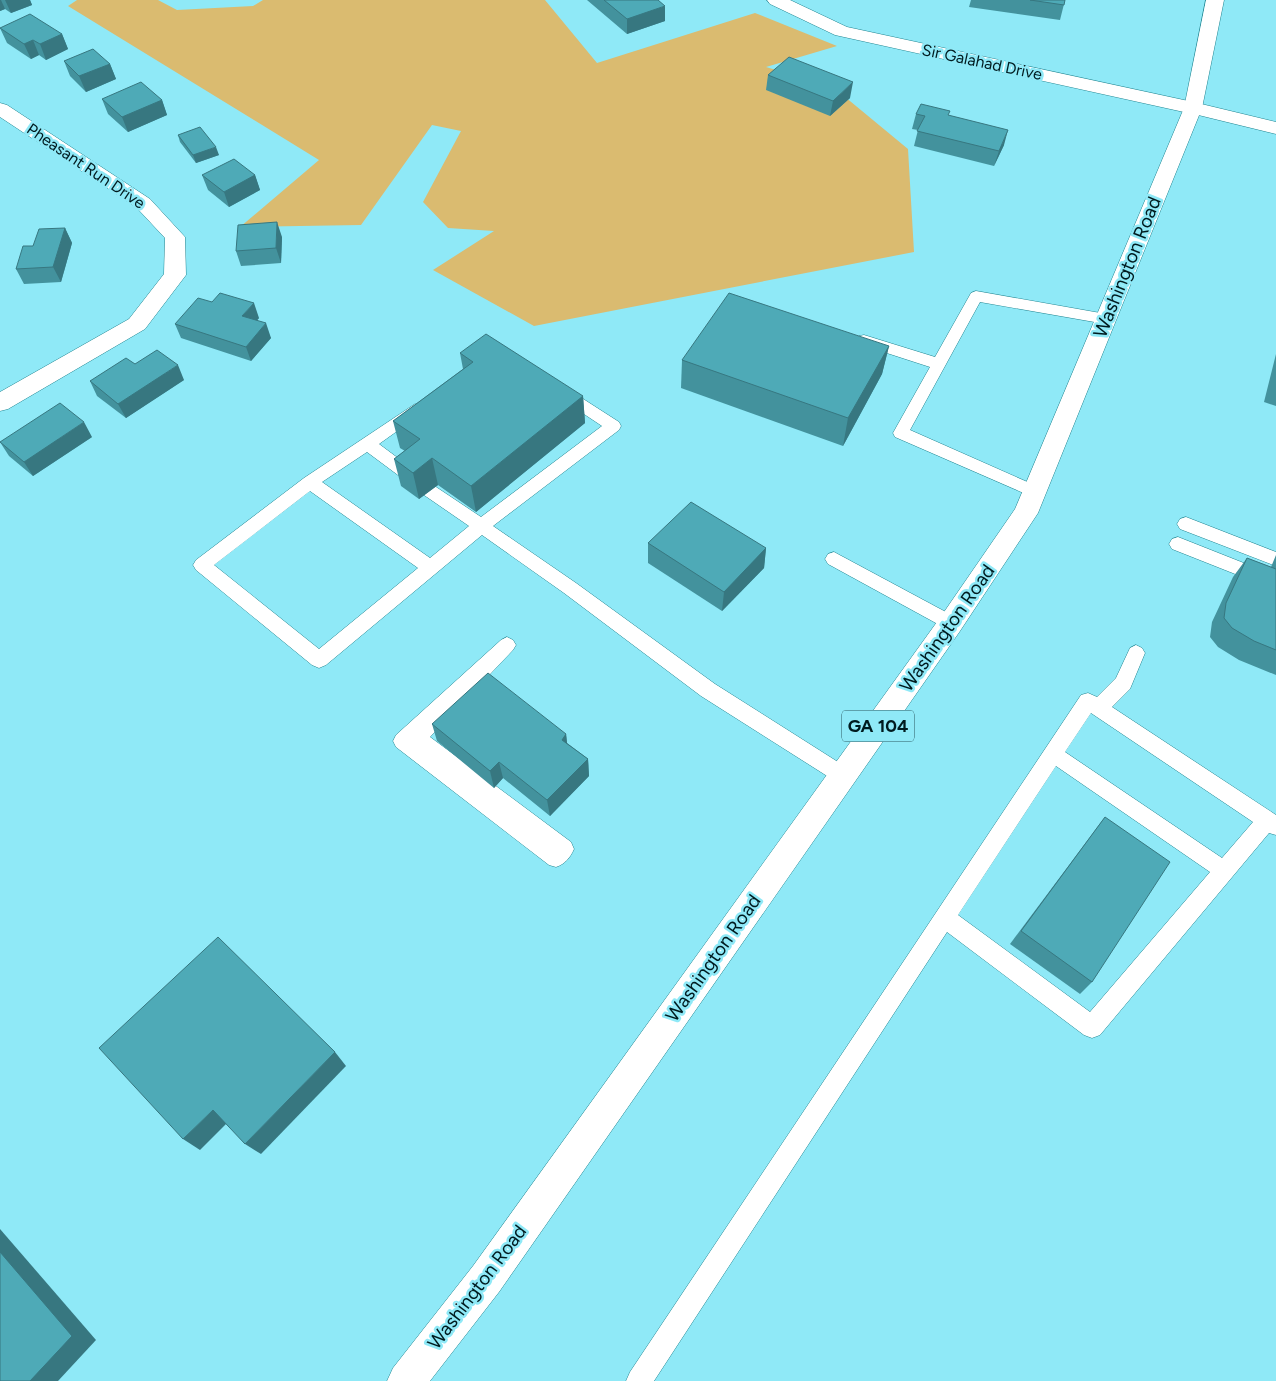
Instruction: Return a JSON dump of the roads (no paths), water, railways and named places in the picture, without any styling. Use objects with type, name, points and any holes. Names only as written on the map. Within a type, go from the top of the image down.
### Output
[{"type":"main road","name":"Sir Galahad Drive","points":[[776,0],[841,31],[1276,128]]},
{"type":"main road","name":"Washington Road","points":[[406,1381],[486,1279],[951,624],[1026,513],[1193,108],[1214,0]]},
{"type":"main road","name":"Pheasant Run Drive","points":[[0,109],[143,203],[175,237],[175,275],[137,324],[0,403]]},
{"type":"lane","points":[[1035,492],[901,434],[976,296],[1106,319]]},
{"type":"lane","points":[[847,334],[939,364]]},
{"type":"lane","points":[[429,400],[310,482],[202,565],[319,660],[481,526],[613,426],[548,383]]},
{"type":"lane","points":[[366,444],[412,477]]},
{"type":"lane","points":[[310,482],[431,568]]},
{"type":"lane","points":[[430,491],[570,588],[708,690],[842,775]]},
{"type":"lane","points":[[1272,564],[1184,530],[1272,564]]},
{"type":"lane","points":[[834,559],[951,624]]},
{"type":"lane","points":[[507,645],[403,741],[556,858],[564,849]]},
{"type":"lane","points":[[1099,708],[1123,683],[1136,653]]},
{"type":"lane","points":[[639,1381],[1088,701],[1272,823],[1225,871],[1092,1027],[945,918]]},
{"type":"lane","points":[[1053,754],[1225,871]]}]
